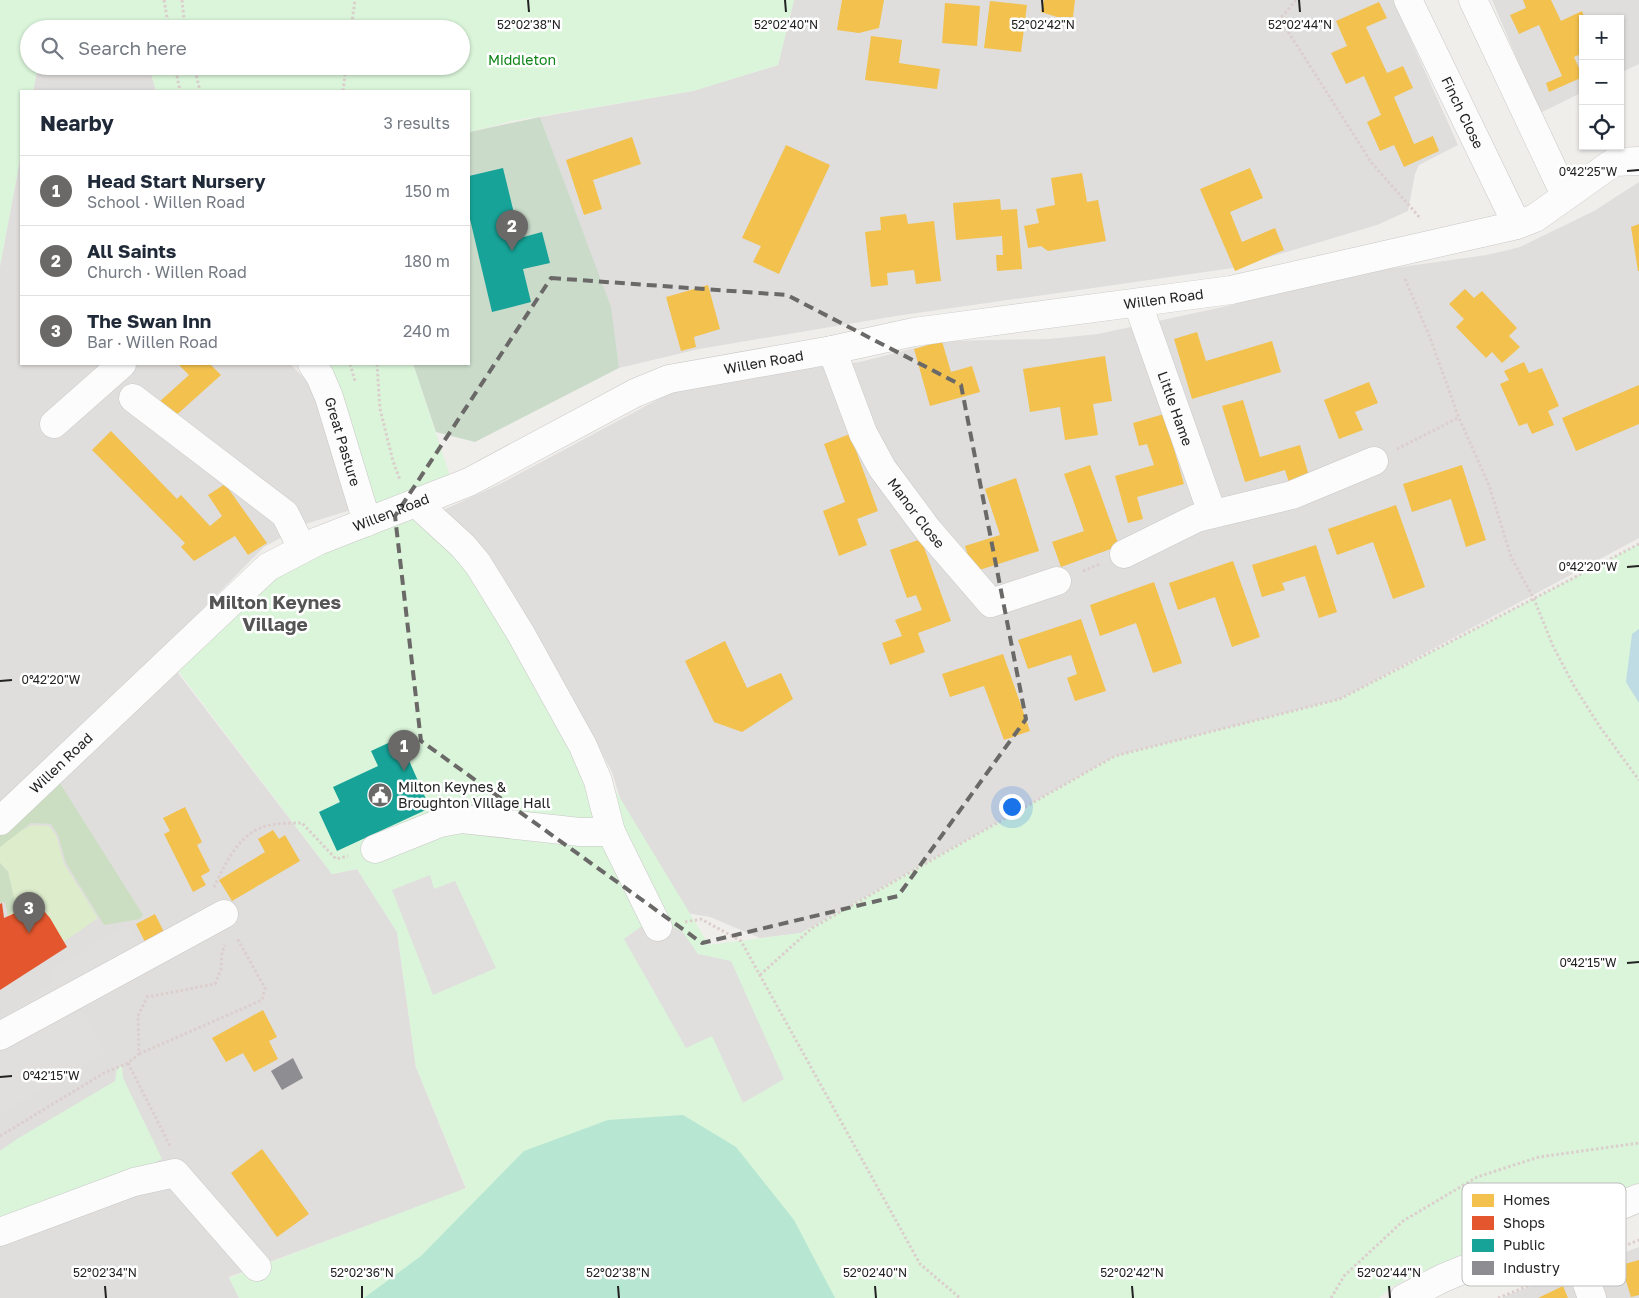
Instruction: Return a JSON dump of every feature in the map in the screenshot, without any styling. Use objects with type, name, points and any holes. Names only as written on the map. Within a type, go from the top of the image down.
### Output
[{"type":"street","name":"Finch Close","points":[[1408,0],[1517,225]]},
{"type":"street","points":[[1473,0],[1565,196]]},
{"type":"street","name":"Willen Road","points":[[0,821],[268,567],[302,548],[469,482],[635,393],[694,373],[832,350],[914,332],[1138,304],[1231,290],[1517,225],[1535,218],[1614,162],[1639,161]]},
{"type":"street","name":"Little Hame","points":[[1138,304],[1212,513]]},
{"type":"street","name":"Manor Close","points":[[832,350],[863,433],[882,468],[928,530],[991,603],[1057,581]]},
{"type":"street","points":[[54,424],[121,365]]},
{"type":"street","name":"Great Pasture","points":[[313,365],[320,376],[329,397],[367,522]]},
{"type":"street","points":[[133,398],[285,514],[302,548]]},
{"type":"street","points":[[1124,554],[1176,528],[1212,513],[1242,508],[1292,495],[1374,460]]},
{"type":"street","points":[[416,503],[463,546],[478,564],[521,634],[584,746],[598,781],[611,832],[658,927]]},
{"type":"street","points":[[375,849],[440,823],[462,819],[580,832],[611,832]]},
{"type":"street","points":[[0,1036],[228,922]]},
{"type":"street","points":[[0,1232],[134,1182],[175,1173],[257,1267]]},
{"type":"street","points":[[1626,1203],[1639,1198]]},
{"type":"street","points":[[1404,1298],[1462,1270]]},
{"type":"street","points":[[1588,1286],[1592,1298]]},
{"type":"path","points":[[164,0],[167,20]]},
{"type":"path","points":[[182,0],[184,20]]},
{"type":"path","points":[[352,20],[355,0]]},
{"type":"path","points":[[1296,0],[1280,19],[1371,162],[1441,242]]},
{"type":"path","points":[[177,75],[180,90]]},
{"type":"path","points":[[196,75],[200,90]]},
{"type":"path","points":[[343,90],[345,75]]},
{"type":"path","points":[[1396,251],[1458,418],[1489,485],[1511,557],[1534,599],[1574,686],[1600,727],[1639,780]]},
{"type":"path","points":[[377,365],[380,410],[393,461],[400,480],[416,503]]},
{"type":"path","points":[[1374,460],[1458,418]]},
{"type":"path","points":[[760,974],[812,928],[1115,756],[1340,699],[1639,544]]},
{"type":"path","points":[[1057,581],[1124,554]]},
{"type":"path","points":[[658,927],[701,919],[741,940],[920,1264],[960,1298]]},
{"type":"path","points":[[139,1054],[262,1000],[265,988],[228,922]]},
{"type":"path","points":[[128,1063],[170,1145],[175,1173]]},
{"type":"path","points":[[1468,1183],[1477,1178],[1539,1157],[1639,1143]]},
{"type":"path","points":[[1331,1298],[1344,1276],[1403,1221],[1462,1187]]},
{"type":"highlighted area","points":[[551,278],[787,295],[961,385],[1026,719],[898,896],[702,943],[421,741],[395,516]]},
{"type":"shaded area","points":[[794,0],[1393,0],[1458,145],[1419,165],[1415,174],[1408,211],[1377,225],[1233,268],[896,316],[699,349],[619,368],[610,307],[540,117],[693,91],[778,65]]},
{"type":"shaded area","points":[[1492,0],[1639,0],[1639,64],[1624,71],[1624,15],[1579,15],[1579,94],[1540,113]]},
{"type":"shaded area","points":[[36,75],[152,75],[156,90],[33,90]]},
{"type":"shaded area","points":[[20,159],[20,365],[291,365],[310,384],[351,510],[305,524],[264,547],[161,651],[332,874],[357,869],[397,932],[416,1067],[466,1189],[229,1277],[239,1298],[0,1298],[0,266]]},
{"type":"shaded area","points":[[1639,182],[1639,538],[1340,699],[1115,756],[801,933],[760,938],[710,917],[681,912],[636,850],[612,772],[540,639],[478,547],[441,511],[500,484],[672,392],[753,375],[860,362],[942,341],[1049,339],[1098,334],[1227,306],[1358,273],[1487,255],[1520,247],[1594,211]]},
{"type":"shaded area","points":[[430,875],[434,889],[455,881],[496,968],[433,995],[392,890]]},
{"type":"shaded area","points":[[653,918],[682,931],[698,954],[731,961],[784,1079],[743,1103],[712,1036],[686,1048],[624,939]]},
{"type":"shaded area","points":[[125,925],[146,956],[59,1011],[63,1020],[82,1011],[106,1052],[0,1114],[0,1019],[49,987],[54,969]]},
{"type":"shaded area","points":[[1639,1247],[1639,1298],[1502,1298],[1532,1286],[1626,1286],[1626,1252]]},
{"type":"green space","name":"Middleton","points":[[0,0],[794,0],[778,65],[693,91],[512,121],[470,132],[470,90],[156,90],[152,75],[470,75],[470,20],[20,20],[20,75],[36,75],[33,90],[20,90],[20,159],[0,266]]},
{"type":"green space","points":[[540,117],[611,307],[619,368],[475,442],[436,432],[413,365],[470,365],[470,132]]},
{"type":"green space","points":[[322,365],[413,365],[450,476],[371,508]]},
{"type":"green space","points":[[416,503],[482,570],[709,945],[801,933],[1115,756],[1340,699],[1639,544],[1639,1183],[1626,1188],[1626,1183],[1462,1183],[1462,1255],[1393,1286],[1379,1298],[239,1298],[229,1278],[466,1188],[416,1067],[397,932],[357,869],[332,874],[169,659],[283,558]]},
{"type":"green space","points":[[56,777],[143,915],[140,919],[104,925],[66,863],[58,835],[51,824],[31,823],[0,847],[0,828]]},
{"type":"green space","points":[[32,825],[49,826],[56,835],[64,864],[98,918],[62,943],[50,918],[37,903],[4,918],[8,916],[9,872],[0,863],[0,847],[15,834]]},
{"type":"green space","points":[[0,863],[8,872],[16,906],[8,916],[5,902],[0,903]]},
{"type":"green space","points":[[122,1066],[123,1078],[162,1159],[100,1188],[0,1225],[0,1151],[115,1081],[117,1068]]},
{"type":"green space","points":[[683,1115],[736,1147],[794,1220],[835,1298],[364,1298],[421,1256],[524,1151],[608,1120]]},
{"type":"water","points":[[1639,629],[1639,703],[1626,682],[1632,634]]},
{"type":"building: Homes","points":[[842,0],[884,0],[879,28],[859,33],[837,30]]},
{"type":"building: Homes","points":[[1044,0],[1075,0],[1073,17],[1057,17],[1041,12]]},
{"type":"building: Homes","points":[[1523,0],[1551,0],[1561,21],[1582,11],[1584,15],[1579,15],[1579,55],[1574,57],[1579,68],[1579,79],[1549,92],[1546,83],[1562,76],[1539,25],[1519,34],[1510,15],[1526,8]]},
{"type":"building: Homes","points":[[990,1],[1027,5],[1021,52],[984,48]]},
{"type":"building: Homes","points":[[1379,2],[1387,18],[1366,27],[1387,73],[1403,66],[1413,88],[1394,97],[1414,144],[1433,136],[1439,151],[1404,167],[1394,145],[1380,151],[1367,122],[1381,115],[1364,76],[1346,84],[1331,53],[1347,46],[1336,21]]},
{"type":"building: Homes","points":[[945,3],[980,6],[977,46],[942,43]]},
{"type":"building: Homes","points":[[871,36],[902,40],[899,63],[940,69],[937,89],[865,80]]},
{"type":"building: Homes","points":[[632,137],[641,164],[593,180],[602,209],[584,215],[566,160]]},
{"type":"building: Homes","points":[[786,145],[830,165],[779,274],[753,262],[761,246],[742,238]]},
{"type":"building: Homes","points":[[1250,168],[1263,198],[1230,212],[1242,242],[1275,228],[1284,250],[1235,271],[1200,189]]},
{"type":"building: Homes","points":[[1082,173],[1087,202],[1098,200],[1106,241],[1048,251],[1041,246],[1028,248],[1024,226],[1039,223],[1036,209],[1055,205],[1051,178]]},
{"type":"building: Homes","points":[[1000,199],[1001,210],[1017,209],[1022,269],[997,271],[996,255],[1003,255],[1002,236],[956,240],[953,203]]},
{"type":"building: Homes","points":[[906,214],[908,224],[934,221],[941,281],[916,284],[914,270],[887,273],[888,285],[871,287],[865,232],[881,230],[880,217]]},
{"type":"building: Homes","points":[[1639,224],[1639,271],[1638,271],[1631,227]]},
{"type":"building: Homes","points":[[708,285],[720,329],[694,337],[696,347],[681,351],[666,297]]},
{"type":"building: Homes","points":[[1465,289],[1474,298],[1482,291],[1517,328],[1509,336],[1520,347],[1502,363],[1492,352],[1486,358],[1456,327],[1464,319],[1449,304]]},
{"type":"building: Homes","points":[[1197,332],[1206,361],[1272,341],[1281,372],[1192,399],[1174,339]]},
{"type":"building: Homes","points":[[942,341],[951,372],[972,366],[980,392],[930,406],[914,349]]},
{"type":"building: Homes","points":[[1105,356],[1112,401],[1093,404],[1098,435],[1065,440],[1060,407],[1030,412],[1023,369]]},
{"type":"building: Homes","points":[[1524,362],[1529,373],[1542,368],[1559,406],[1548,411],[1554,425],[1532,434],[1527,423],[1519,426],[1500,384],[1509,380],[1504,371]]},
{"type":"building: Homes","points":[[179,365],[211,365],[221,375],[172,419],[158,403],[189,375]]},
{"type":"building: Homes","points":[[1369,382],[1378,403],[1355,412],[1363,430],[1339,439],[1324,400]]},
{"type":"building: Homes","points":[[1639,385],[1639,424],[1576,451],[1562,418]]},
{"type":"building: Homes","points":[[1243,400],[1260,457],[1300,445],[1311,483],[1291,489],[1285,470],[1245,482],[1222,406]]},
{"type":"building: Homes","points":[[1164,414],[1184,484],[1137,497],[1143,519],[1128,523],[1115,476],[1154,465],[1147,444],[1139,446],[1133,423]]},
{"type":"building: Homes","points":[[111,431],[177,499],[181,495],[210,526],[222,516],[208,495],[225,484],[267,543],[248,555],[235,536],[194,561],[181,547],[185,543],[92,450]]},
{"type":"building: Homes","points":[[850,434],[878,511],[857,519],[867,545],[839,556],[823,511],[845,502],[824,444]]},
{"type":"building: Homes","points":[[1090,465],[1119,546],[1061,567],[1052,542],[1084,531],[1064,474]]},
{"type":"building: Homes","points":[[1462,465],[1486,540],[1466,547],[1451,499],[1412,512],[1403,484]]},
{"type":"building: Homes","points":[[1016,478],[1039,551],[973,572],[965,546],[1000,535],[985,489]]},
{"type":"building: Homes","points":[[1396,505],[1425,587],[1393,599],[1373,542],[1337,555],[1328,529]]},
{"type":"building: Homes","points":[[921,539],[951,621],[918,633],[925,652],[890,665],[882,643],[902,636],[895,620],[922,610],[916,595],[907,598],[890,550]]},
{"type":"building: Homes","points":[[1316,545],[1337,612],[1319,618],[1305,576],[1282,583],[1285,590],[1262,597],[1252,565]]},
{"type":"building: Homes","points":[[1233,561],[1260,637],[1232,647],[1215,597],[1178,610],[1169,583]]},
{"type":"building: Homes","points":[[1154,582],[1182,663],[1153,673],[1136,623],[1100,636],[1090,605]]},
{"type":"building: Homes","points":[[1081,619],[1106,691],[1075,701],[1067,678],[1077,674],[1071,655],[1028,669],[1018,640]]},
{"type":"building: Homes","points":[[725,641],[747,688],[781,673],[793,699],[742,732],[714,722],[685,661]]},
{"type":"building: Homes","points":[[1003,654],[1030,731],[1004,740],[984,686],[950,697],[942,674]]},
{"type":"building: Homes","points":[[185,807],[202,842],[197,845],[210,871],[201,876],[206,885],[193,892],[164,834],[170,831],[163,818]]},
{"type":"building: Homes","points":[[273,830],[279,839],[285,835],[300,861],[232,901],[219,880],[265,852],[258,839]]},
{"type":"building: Homes","points":[[155,914],[166,936],[147,946],[136,924]]},
{"type":"building: Homes","points":[[263,1010],[277,1037],[269,1041],[278,1059],[254,1072],[243,1053],[226,1062],[212,1038]]},
{"type":"building: Homes","points":[[262,1149],[309,1214],[277,1237],[231,1173]]},
{"type":"building: Homes","points":[[1639,1260],[1639,1295],[1631,1297],[1626,1281],[1626,1264]]},
{"type":"building: Homes","points":[[1563,1286],[1568,1298],[1538,1298]]},
{"type":"building: Shops","points":[[2,903],[4,918],[37,903],[50,918],[67,947],[0,990],[0,904]]},
{"type":"building: Public","points":[[503,168],[520,238],[542,232],[550,263],[523,269],[531,302],[492,312],[470,219],[470,176]]},
{"type":"building: Public","name":"Milton Keynes & Broughton Village Hall","points":[[399,738],[430,808],[337,851],[319,812],[340,802],[333,787],[378,766],[371,751]]},
{"type":"building: Industry","points":[[293,1058],[303,1078],[282,1090],[271,1071]]},
{"type":"place","name":"All Saints","points":[[512,251]]},
{"type":"place","name":"Head Start Nursery","points":[[404,771]]},
{"type":"place","name":"Milton Keynes & Broughton Village Hall","points":[[380,795]]},
{"type":"place","name":"The Swan Inn","points":[[29,933]]},
{"type":"district","name":"Milton Keynes Village","points":[[275,613]]}]
